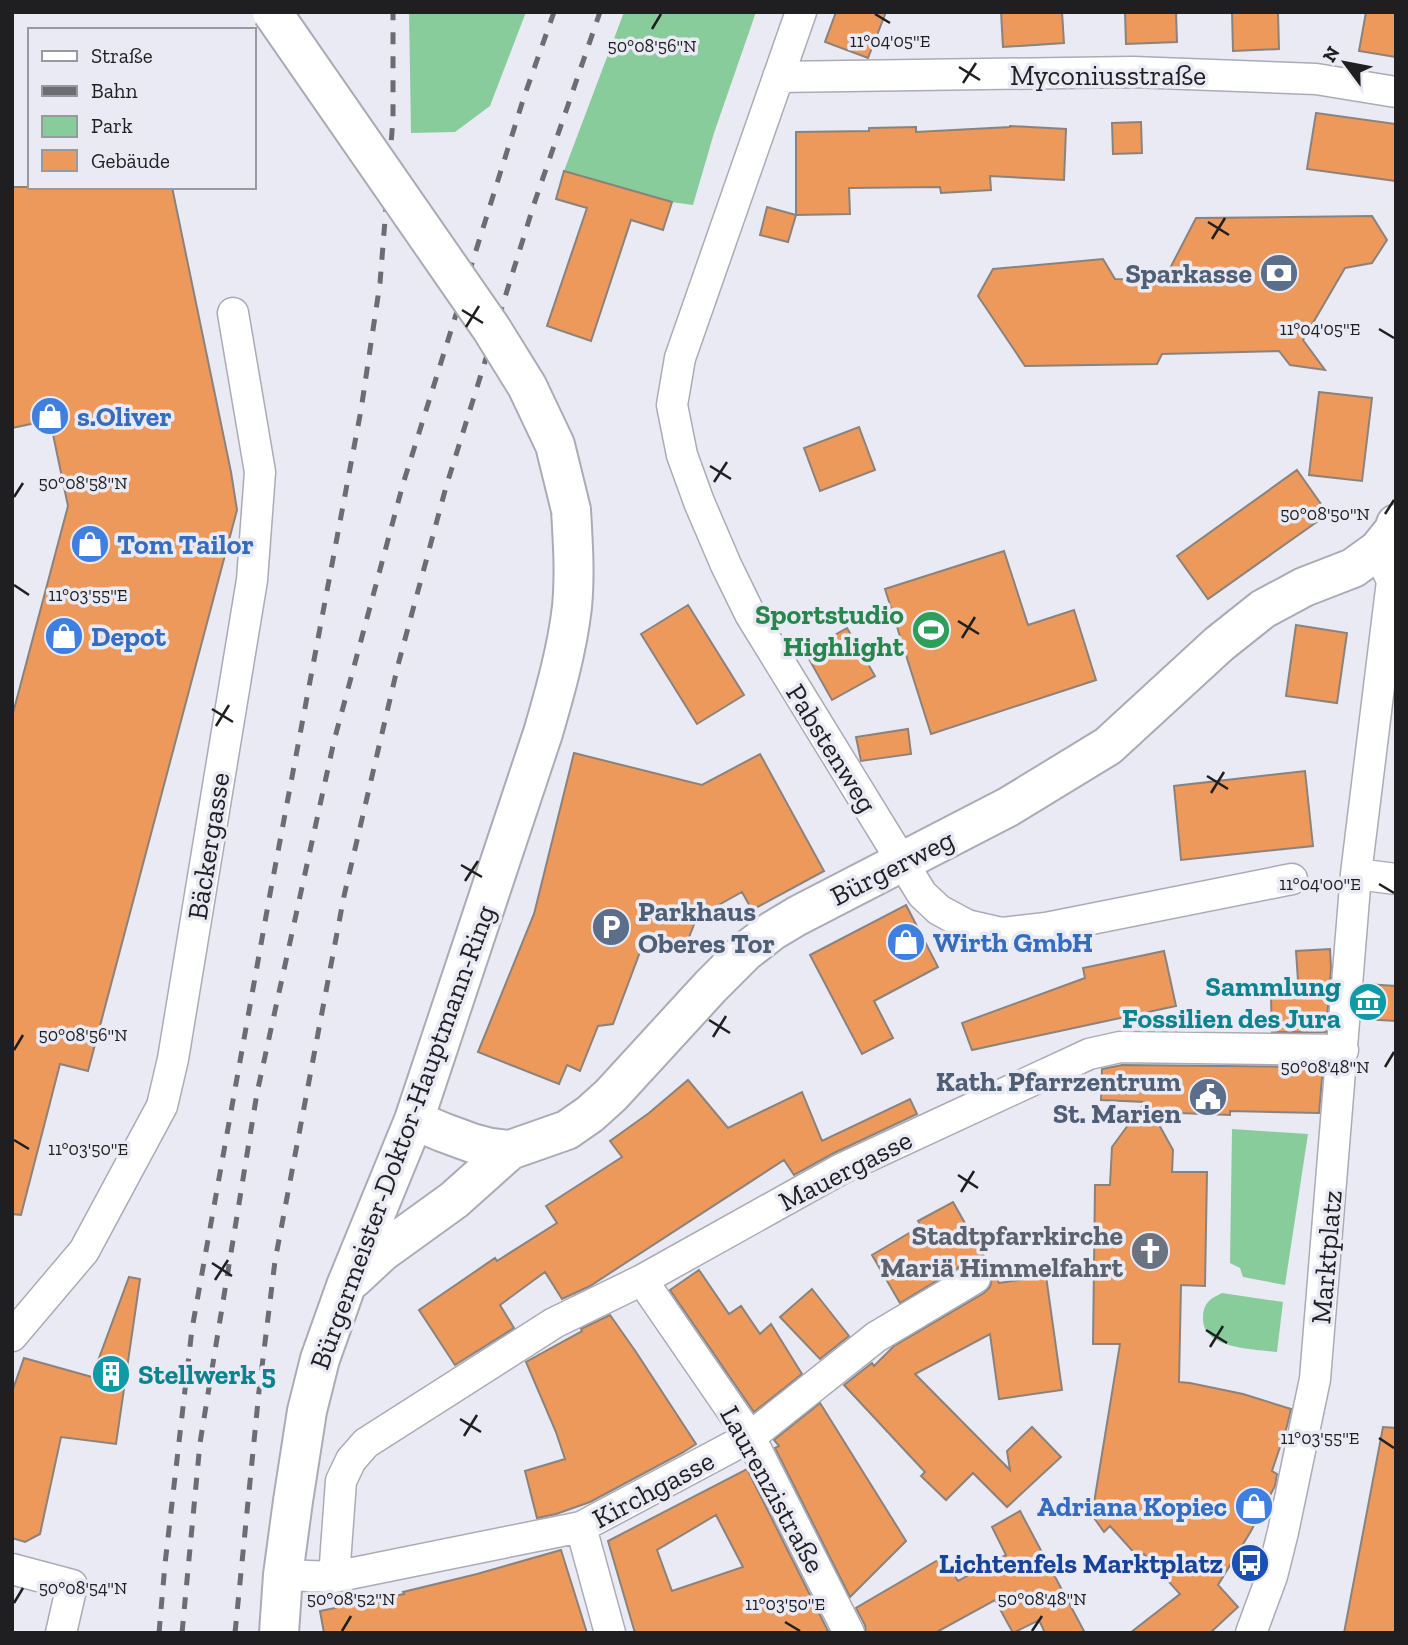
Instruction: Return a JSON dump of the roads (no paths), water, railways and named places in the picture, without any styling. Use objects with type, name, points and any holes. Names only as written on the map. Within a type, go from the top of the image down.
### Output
[{"type":"street","name":"Bürgermeister-Doktor-Hauptmann-Ring","points":[[272,12],[491,328],[527,386],[555,445],[571,510],[574,556],[572,608],[560,676],[543,733],[414,1120],[346,1286],[320,1359],[307,1411],[283,1575],[279,1633]]},
{"type":"street","name":"Pabstenweg","points":[[802,12],[680,358],[671,405],[682,455],[699,502],[750,614],[922,894],[939,910],[967,925],[1002,933],[1046,928],[1292,879]]},
{"type":"street","name":"Myconiusstraße","points":[[778,77],[1133,72],[1316,79],[1396,92]]},
{"type":"street","name":"Bäckergasse","points":[[12,1336],[84,1251],[162,1106],[173,1059],[252,580],[260,472],[233,313]]},
{"type":"street","name":"Bürgerweg","points":[[414,1120],[472,1143],[510,1150],[567,1130],[611,1095],[744,952],[772,931],[1008,807],[1108,746],[1219,644],[1263,609],[1304,587],[1353,568],[1387,537]]},
{"type":"street","name":"Marktplatz","points":[[1251,1633],[1272,1576],[1315,1379],[1356,874],[1392,581],[1387,537]]},
{"type":"street","points":[[1356,874],[1396,879]]},
{"type":"street","name":"Mauergasse","points":[[334,1577],[341,1481],[351,1461],[366,1443],[554,1323],[642,1280],[841,1169],[1089,1054],[1120,1047],[1343,1049]]},
{"type":"street","points":[[346,1286],[382,1252],[454,1200],[510,1150]]},
{"type":"street","name":"Kirchgasse","points":[[283,1575],[334,1577],[581,1527],[750,1437],[876,1337],[975,1279]]},
{"type":"street","name":"Laurenzistraße","points":[[642,1280],[750,1437],[849,1633]]},
{"type":"street","points":[[581,1527],[611,1633]]},
{"type":"street","points":[[12,1569],[72,1585],[61,1633]]},
{"type":"railway","points":[[159,1633],[192,1329],[361,410],[380,283],[393,119],[393,12]]},
{"type":"railway","points":[[182,1633],[200,1443],[257,1093],[334,741],[403,484],[524,97],[554,12]]},
{"type":"railway","points":[[235,1633],[275,1261],[344,896],[398,665],[446,487],[534,204],[600,12]]},
{"type":"place","name":"Sparkasse","points":[[1279,273]]},
{"type":"place","name":"s.Oliver","points":[[50,416]]},
{"type":"place","name":"Tom Tailor","points":[[90,544]]},
{"type":"place","name":"Sportstudio Highlight","points":[[931,630]]},
{"type":"place","name":"Depot","points":[[64,636]]},
{"type":"place","name":"Parkhaus Oberes Tor","points":[[611,927]]},
{"type":"place","name":"Wirth GmbH","points":[[906,942]]},
{"type":"place","name":"Sammlung Fossilien des Jura","points":[[1368,1002]]},
{"type":"place","name":"Kath. Pfarrzentrum St. Marien","points":[[1208,1097]]},
{"type":"place","name":"Stadtpfarrkirche Mariä Himmelfahrt","points":[[1150,1251]]},
{"type":"place","name":"Stellwerk 5","points":[[111,1374]]},
{"type":"place","name":"Adriana Kopiec","points":[[1254,1506]]},
{"type":"place","name":"Lichtenfels Marktplatz","points":[[1250,1563]]}]
